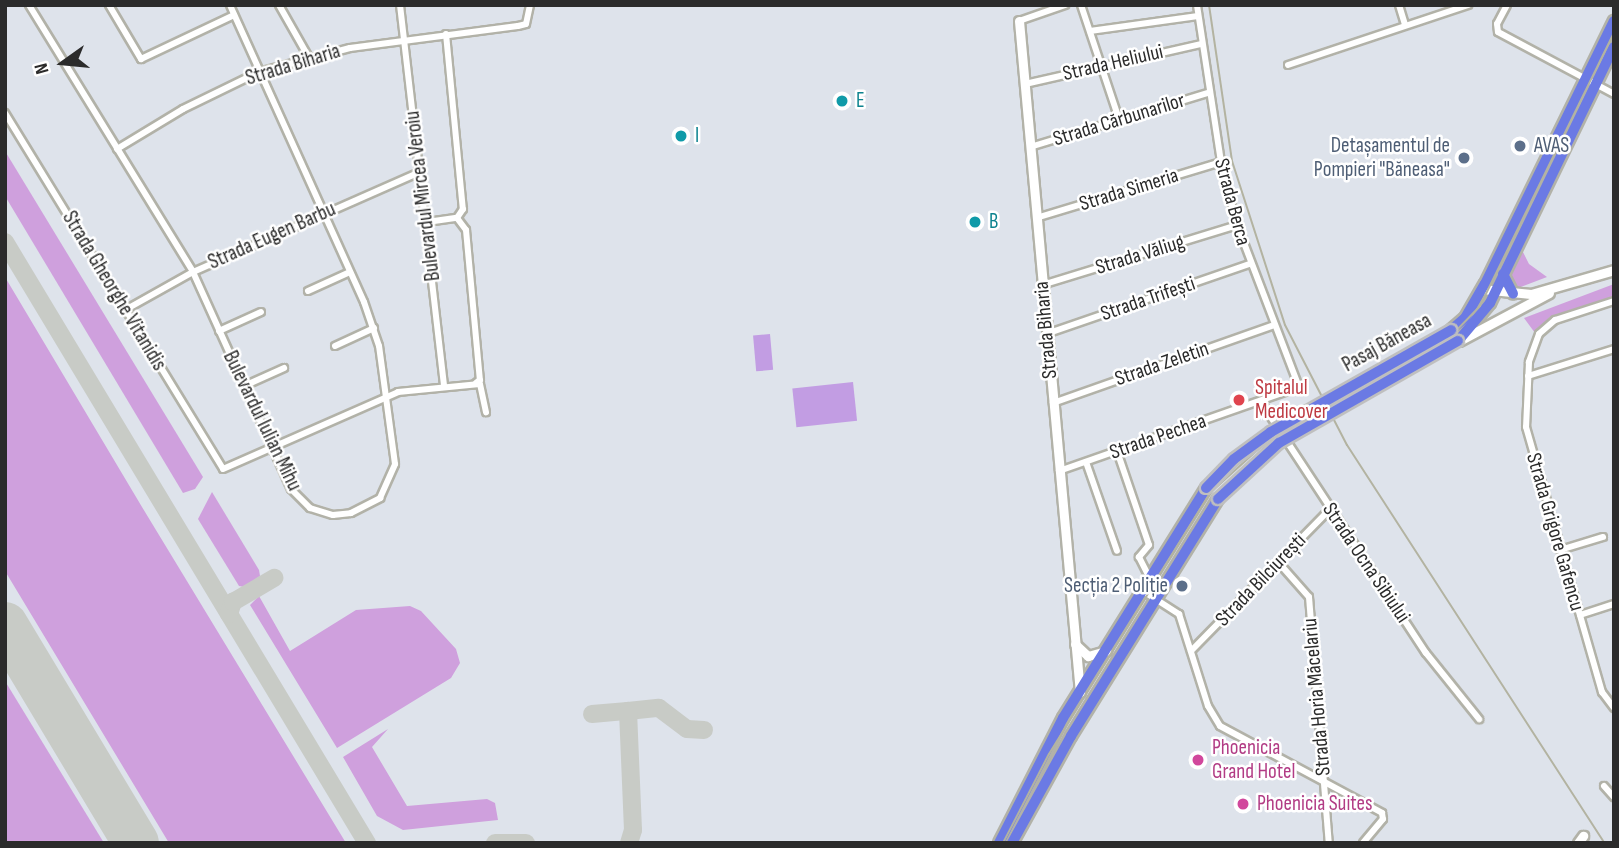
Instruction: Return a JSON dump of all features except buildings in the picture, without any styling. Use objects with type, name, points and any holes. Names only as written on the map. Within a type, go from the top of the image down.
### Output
[{"type":"main road","points":[[1482,289],[1582,79],[1614,21]]},
{"type":"main road","name":"Pasaj Băneasa","points":[[1012,843],[1064,748],[1218,499],[1279,443],[1458,341],[1479,320],[1614,47]]},
{"type":"main road","points":[[1503,274],[1513,294]]},
{"type":"main road","name":"Pasaj Băneasa","points":[[999,843],[1036,765],[1206,488],[1234,459],[1271,432],[1451,330],[1482,289]]},
{"type":"street","name":"Bulevardul Iulian Mihu","points":[[29,5],[193,272],[291,489],[310,508],[334,515],[363,510],[386,491],[395,464],[388,396],[374,328],[230,5]]},
{"type":"street","points":[[108,5],[141,59],[234,15]]},
{"type":"street","points":[[279,5],[308,56]]},
{"type":"street","name":"Bulevardul Mircea Veroiu","points":[[400,5],[422,171],[444,386]]},
{"type":"street","name":"Strada Biharia","points":[[117,149],[183,109],[259,72],[308,56],[526,24],[530,5]]},
{"type":"street","points":[[1019,22],[1065,5]]},
{"type":"street","points":[[1081,5],[1119,119]]},
{"type":"street","name":"Strada Berca","points":[[1197,5],[1208,93],[1221,162],[1237,225],[1249,264],[1297,389]]},
{"type":"street","points":[[1399,5],[1405,25]]},
{"type":"street","points":[[1288,65],[1468,5]]},
{"type":"street","points":[[1503,7],[1498,32],[1614,94]]},
{"type":"street","points":[[1090,31],[1198,16]]},
{"type":"street","name":"Strada Biharia","points":[[1019,22],[1073,639],[1080,692]]},
{"type":"street","points":[[427,222],[457,218],[463,209],[446,34]]},
{"type":"street","name":"Strada Heliului","points":[[1025,83],[1201,44]]},
{"type":"street","name":"Strada Cărbunarilor","points":[[1030,147],[1208,93]]},
{"type":"street","name":"Strada Gheorghe Vitanidis","points":[[5,113],[223,469],[272,447]]},
{"type":"street","name":"Strada Simeria","points":[[1037,218],[1221,162]]},
{"type":"street","name":"Strada Eugen Barbu","points":[[125,310],[193,272],[422,171]]},
{"type":"street","points":[[457,218],[466,230],[480,380],[476,383]]},
{"type":"street","name":"Strada Văliug","points":[[1042,285],[1237,225]]},
{"type":"street","name":"Strada Trifești","points":[[1046,334],[1249,264]]},
{"type":"street","points":[[1458,341],[1560,288],[1614,270]]},
{"type":"street","points":[[308,291],[350,272]]},
{"type":"street","points":[[1482,289],[1513,294],[1560,288]]},
{"type":"street","name":"Strada Grigore Gafencu","points":[[1614,301],[1555,320],[1539,334],[1531,350],[1527,437],[1602,692],[1614,708]]},
{"type":"street","points":[[219,331],[261,312]]},
{"type":"street","name":"Strada Zeletin","points":[[1053,403],[1272,326]]},
{"type":"street","points":[[335,346],[374,328]]},
{"type":"street","points":[[1528,376],[1614,349]]},
{"type":"street","points":[[244,386],[285,368]]},
{"type":"street","points":[[272,447],[388,396],[444,386],[476,383],[482,386],[486,412]]},
{"type":"street","name":"Strada Pechea","points":[[1058,472],[1297,389]]},
{"type":"street","name":"Strada Ocna Sibiului","points":[[1261,402],[1426,653],[1479,719]]},
{"type":"street","points":[[1118,451],[1149,545],[1139,557],[1150,579]]},
{"type":"street","points":[[1086,462],[1117,551]]},
{"type":"street","name":"Strada Bilciurești","points":[[1191,651],[1330,509]]},
{"type":"street","points":[[1560,550],[1603,537]]},
{"type":"street","name":"Strada Horia Măcelariu","points":[[1279,562],[1309,597],[1329,843]]},
{"type":"street","points":[[1143,591],[1179,614],[1208,706],[1220,726],[1382,813],[1383,819],[1363,843]]},
{"type":"street","points":[[1580,615],[1614,604]]},
{"type":"street","points":[[1073,639],[1088,656],[1106,651]]},
{"type":"street","points":[[1604,786],[1614,797]]},
{"type":"shaded area","points":[[5,151],[203,477],[195,489],[183,493],[5,196]]},
{"type":"shaded area","points":[[1522,250],[1529,264],[1547,277],[1518,288],[1508,275]]},
{"type":"shaded area","points":[[5,277],[346,843],[169,843],[5,571]]},
{"type":"shaded area","points":[[1614,284],[1614,296],[1550,317],[1535,333],[1524,318]]},
{"type":"shaded area","points":[[770,334],[773,370],[756,371],[753,335]]},
{"type":"shaded area","points":[[853,382],[857,421],[796,427],[792,388]]},
{"type":"shaded area","points":[[212,492],[259,570],[260,576],[244,587],[239,586],[198,519]]},
{"type":"shaded area","points":[[259,596],[290,651],[356,610],[410,606],[421,611],[456,649],[460,663],[451,678],[337,748],[250,605]]},
{"type":"shaded area","points":[[5,681],[104,843],[5,843]]},
{"type":"shaded area","points":[[388,729],[372,747],[407,806],[487,799],[495,803],[498,820],[403,830],[377,816],[343,757]]},
{"type":"taxiway","points":[[5,242],[367,843]]},
{"type":"taxiway","points":[[229,614],[233,602],[274,578]]},
{"type":"taxiway","points":[[628,711],[659,708],[687,729],[704,730]]},
{"type":"taxiway","points":[[592,714],[628,711],[633,830],[629,843]]},
{"type":"taxiway","points":[[495,843],[526,843]]},
{"type":"runway","points":[[5,625],[136,843]]},
{"type":"tram line","points":[[1003,843],[1049,754],[1211,492],[1264,444],[1453,334],[1480,306],[1614,32]]},
{"type":"railway","points":[[1209,5],[1232,161],[1285,325],[1347,445],[1604,843]]},
{"type":"place","name":"E","points":[[842,101]]},
{"type":"place","name":"I","points":[[681,136]]},
{"type":"place","name":"AVAS","points":[[1520,146]]},
{"type":"place","name":"Detașamentul de Pompieri \"Băneasa\"","points":[[1464,158]]},
{"type":"place","name":"B","points":[[975,222]]},
{"type":"place","name":"Spitalul Medicover","points":[[1239,400]]},
{"type":"place","name":"Secția 2 Poliție","points":[[1182,586]]},
{"type":"place","name":"Phoenicia Grand Hotel","points":[[1198,760]]},
{"type":"place","name":"Phoenicia Suites","points":[[1243,804]]}]
